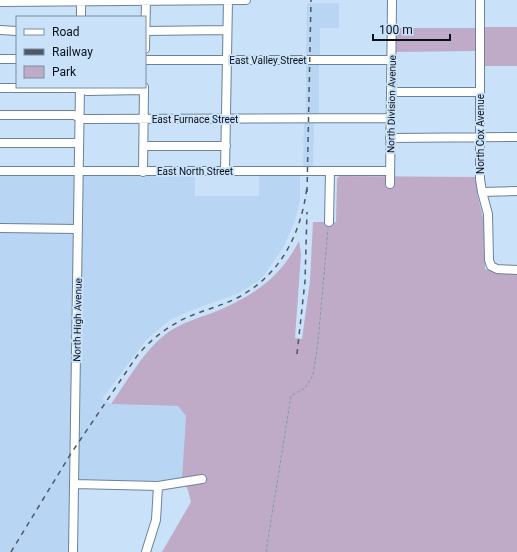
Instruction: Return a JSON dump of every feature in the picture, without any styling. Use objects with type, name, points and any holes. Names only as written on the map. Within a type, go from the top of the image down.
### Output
[{"type":"street","points":[[0,2],[81,0],[246,0]]},
{"type":"street","points":[[81,0],[81,16]]},
{"type":"street","points":[[145,16],[146,0]]},
{"type":"street","points":[[225,171],[228,0]]},
{"type":"street","name":"North Division Avenue","points":[[390,184],[392,0]]},
{"type":"street","name":"North Cox Avenue","points":[[480,0],[480,137],[482,192],[488,214],[489,260],[491,266],[497,269],[517,270]]},
{"type":"street","points":[[0,30],[16,31]]},
{"type":"street","points":[[146,31],[228,30]]},
{"type":"street","points":[[0,59],[16,59]]},
{"type":"street","name":"East Valley Street","points":[[146,60],[391,60]]},
{"type":"street","points":[[0,88],[16,88]]},
{"type":"street","name":"North High Avenue","points":[[73,552],[80,88]]},
{"type":"street","points":[[82,88],[87,91],[144,89],[143,172]]},
{"type":"street","points":[[391,92],[480,92]]},
{"type":"street","name":"East Furnace Street","points":[[0,115],[74,115],[82,119],[391,118]]},
{"type":"street","points":[[390,138],[517,137]]},
{"type":"street","points":[[0,143],[79,143]]},
{"type":"street","points":[[144,146],[226,146]]},
{"type":"street","name":"East North Street","points":[[0,171],[390,171]]},
{"type":"street","points":[[329,222],[330,171]]},
{"type":"street","points":[[482,192],[517,191]]},
{"type":"street","points":[[0,228],[78,229]]},
{"type":"street","points":[[74,484],[158,486],[202,479]]},
{"type":"street","points":[[146,552],[156,520],[158,486]]},
{"type":"path","points":[[266,552],[291,396],[305,388],[313,375],[318,342],[329,222]]},
{"type":"shaded area","points":[[307,3],[339,3],[339,28],[320,28],[320,57],[306,57]]},
{"type":"shaded area","points":[[306,63],[319,63],[319,115],[306,115]]},
{"type":"shaded area","points":[[304,122],[314,122],[313,168],[303,168]]},
{"type":"shaded area","points":[[195,174],[195,196],[259,196],[259,174],[300,174],[300,200],[295,221],[283,248],[262,278],[239,293],[187,312],[170,320],[146,340],[102,399],[111,404],[178,406],[186,416],[182,478],[154,481],[71,480],[69,552],[0,552],[0,175]]},
{"type":"green space","points":[[484,27],[517,27],[517,66],[484,66]]},
{"type":"green space","points":[[395,28],[476,28],[476,51],[395,52]]},
{"type":"green space","points":[[340,176],[477,177],[477,193],[484,222],[485,269],[493,272],[517,273],[517,552],[162,552],[191,502],[188,490],[182,478],[186,416],[178,406],[111,404],[145,355],[161,338],[170,331],[190,321],[226,307],[263,286],[273,277],[291,255],[299,241],[301,254],[295,338],[302,339],[310,281],[313,222],[336,222],[337,178]]},
{"type":"railway","points":[[307,192],[311,0]]},
{"type":"railway","points":[[11,552],[70,455],[142,350],[174,324],[231,301],[252,289],[266,278],[277,265],[294,237],[300,221],[307,187]]},
{"type":"railway","points":[[297,354],[305,281],[307,212]]}]
